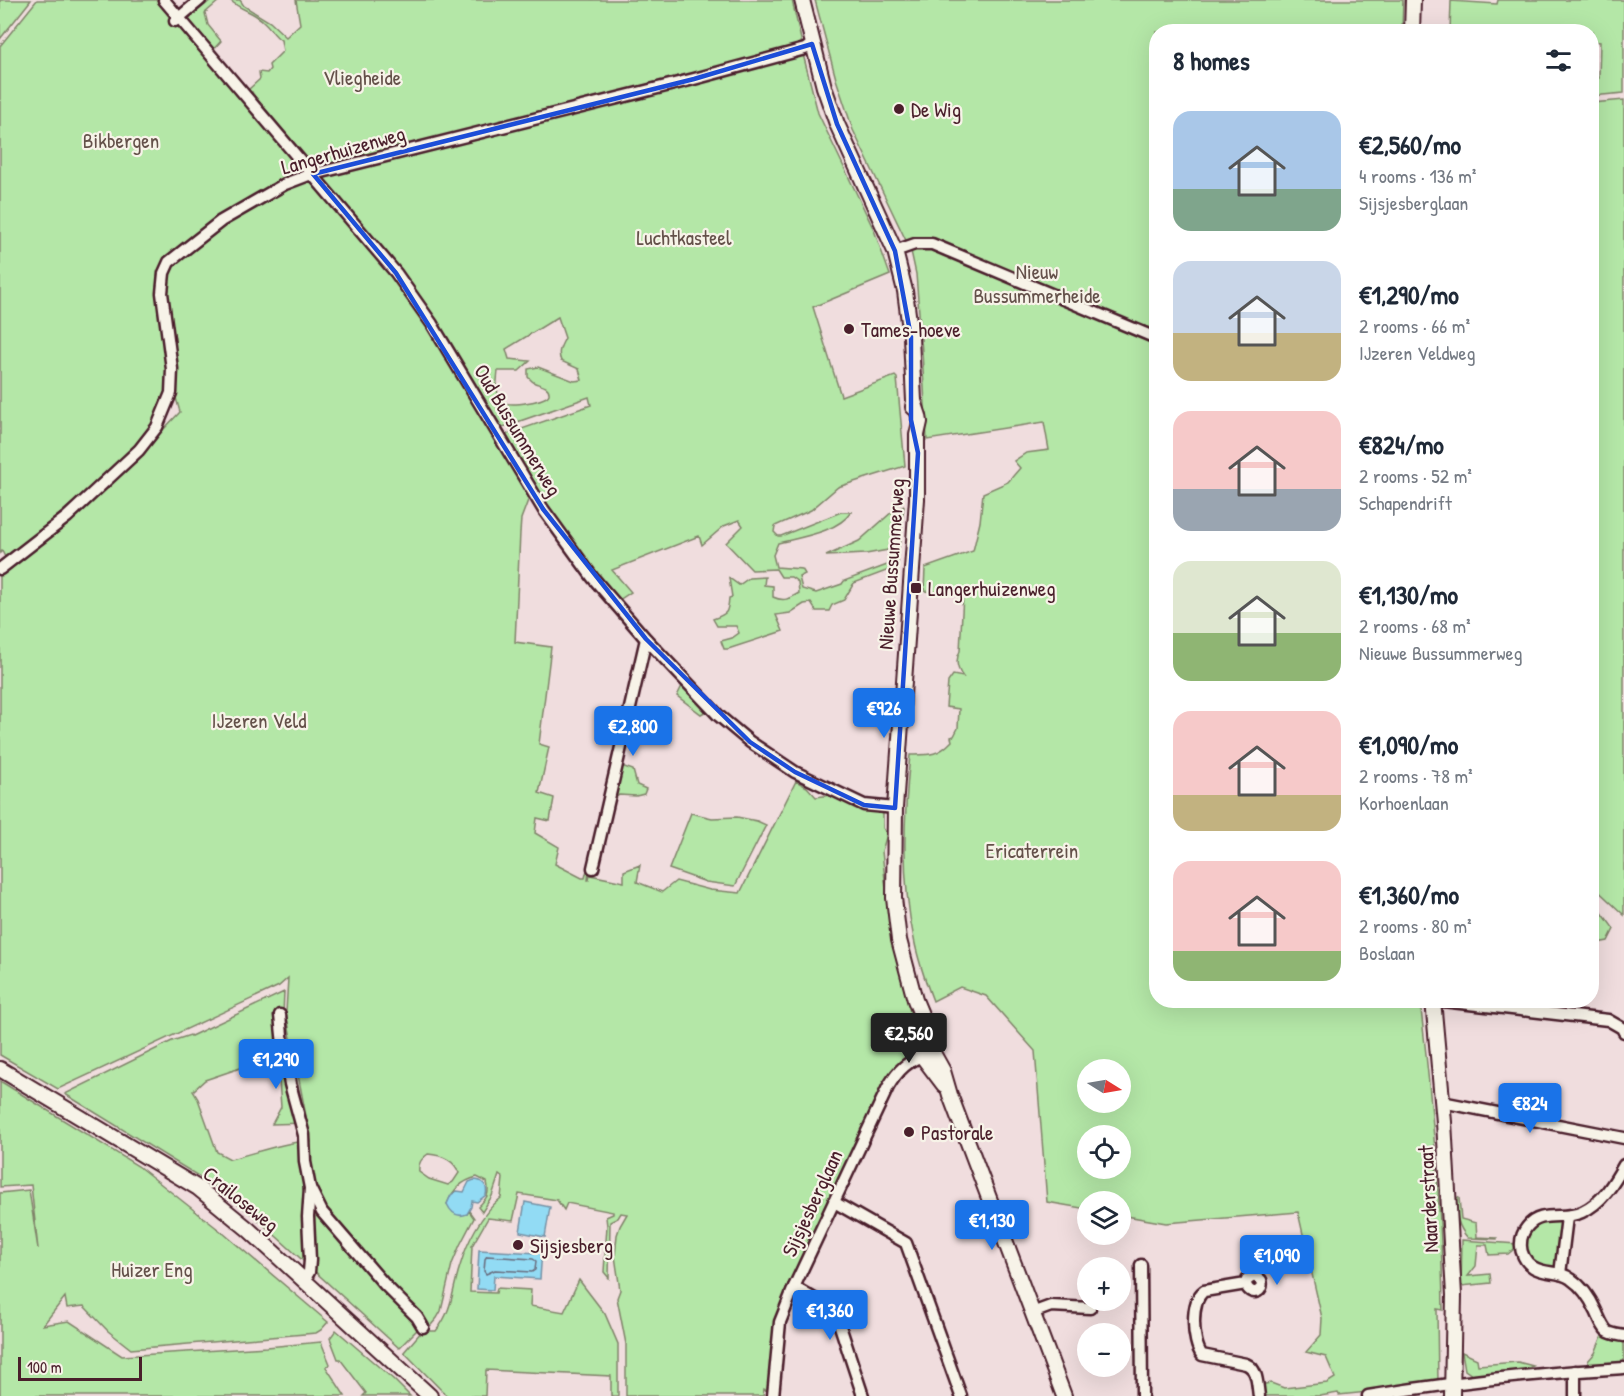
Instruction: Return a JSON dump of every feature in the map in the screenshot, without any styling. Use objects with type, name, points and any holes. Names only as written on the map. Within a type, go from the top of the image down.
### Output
[{"type":"main road","name":"Nieuwe Bussummerweg","points":[[802,0],[824,87],[837,124],[895,251],[906,301],[914,401],[912,420],[913,429],[917,435],[917,499],[895,808],[894,898],[907,972],[921,1016],[921,1047],[928,1054]]},
{"type":"main road","points":[[1412,24],[1413,0]]},
{"type":"main road","name":"Naarderstraat","points":[[1434,1008],[1454,1295],[1453,1390]]},
{"type":"main road","points":[[928,1054],[978,1156],[1032,1313],[1064,1396]]},
{"type":"main road","name":"Crailoseweg","points":[[0,1069],[198,1188],[248,1229],[430,1396]]},
{"type":"street","name":"Oud Bussummerweg","points":[[164,0],[177,20],[313,174],[396,273],[432,324],[543,509],[594,578],[646,639],[719,716],[750,742],[795,772],[864,805],[895,808]]},
{"type":"street","points":[[177,20],[200,0]]},
{"type":"street","name":"Langerhuizenweg","points":[[0,569],[67,518],[139,450],[157,427],[171,393],[172,369],[162,292],[164,273],[169,262],[221,221],[285,184],[313,174],[694,79],[805,49],[812,44]]},
{"type":"street","points":[[895,251],[915,244],[932,244],[1149,335]]},
{"type":"street","points":[[593,868],[646,639]]},
{"type":"street","points":[[1503,1008],[1608,1020],[1622,1028],[1624,1032]]},
{"type":"street","points":[[280,1015],[290,1084],[304,1135],[305,1162],[310,1188],[309,1285]]},
{"type":"street","name":"Sijsjesberglaan","points":[[773,1396],[780,1322],[794,1287],[888,1087],[905,1065],[928,1054]]},
{"type":"street","points":[[1442,1102],[1624,1138]]},
{"type":"street","points":[[1624,1165],[1607,1192],[1595,1204],[1567,1217],[1549,1215],[1538,1218],[1530,1223],[1523,1232],[1520,1242],[1526,1260],[1533,1267],[1570,1277],[1591,1300],[1604,1328],[1609,1333],[1624,1336]]},
{"type":"street","points":[[310,1188],[322,1212],[385,1285],[417,1317],[423,1327]]},
{"type":"street","points":[[834,1202],[906,1243],[961,1396]]},
{"type":"street","points":[[1560,1274],[1567,1217]]},
{"type":"street","points":[[1141,1265],[1142,1396]]},
{"type":"street","points":[[1246,1284],[1204,1291],[1200,1294],[1193,1324],[1198,1350],[1202,1355],[1251,1366],[1255,1371],[1258,1396]]},
{"type":"street","points":[[794,1287],[833,1310],[863,1396]]},
{"type":"street","points":[[1032,1313],[1051,1306],[1077,1307]]},
{"type":"street","points":[[1368,1396],[1453,1390],[1575,1371],[1624,1368]]},
{"type":"street","points":[[1575,1371],[1575,1396]]},
{"type":"highlighted area","points":[[812,44],[837,124],[895,251],[911,337],[911,420],[918,453],[895,808],[864,805],[795,772],[750,742],[646,639],[543,509],[396,273],[313,174],[694,79]]},
{"type":"green space","points":[[0,0],[31,0],[0,39]]},
{"type":"green space","name":"Bikbergen","points":[[37,0],[169,0],[302,169],[298,175],[166,261],[159,280],[157,298],[167,358],[168,387],[164,402],[161,401],[158,407],[161,409],[149,434],[100,480],[6,559],[2,551],[0,553],[0,46]]},
{"type":"green space","points":[[211,0],[220,0],[205,13],[208,25],[221,41],[212,51],[188,19]]},
{"type":"green space","name":"Vliegheide","points":[[230,0],[240,0],[244,6],[270,22],[286,37],[300,24],[296,0],[792,0],[802,44],[619,93],[327,166],[315,166],[307,162],[252,92],[249,93],[248,90],[260,79],[259,72],[267,73],[270,69],[269,65],[283,51],[281,40],[260,19]]},
{"type":"green space","points":[[815,0],[1403,0],[1402,24],[1149,24],[1149,1008],[1421,1008],[1441,1232],[1443,1310],[1437,1309],[1438,1384],[1436,1385],[1339,1395],[1338,1393],[1320,1396],[1265,1396],[1259,1385],[1271,1383],[1284,1388],[1327,1383],[1335,1378],[1326,1357],[1306,1352],[1321,1335],[1322,1318],[1298,1212],[1166,1223],[1131,1217],[1131,1191],[1077,1191],[1077,1207],[1047,1202],[1035,1051],[986,996],[960,987],[933,1001],[916,947],[907,893],[905,824],[908,778],[910,755],[928,755],[942,750],[952,741],[951,737],[958,728],[959,709],[946,707],[948,682],[953,675],[963,677],[957,661],[960,651],[963,594],[924,591],[925,568],[973,551],[980,522],[983,493],[1008,482],[1020,468],[1014,461],[1026,453],[1049,450],[1044,422],[927,440],[916,274],[911,251],[853,130],[836,79]]},
{"type":"green space","points":[[1498,0],[1624,0],[1624,93],[1599,95],[1599,24],[1450,24],[1451,1],[1497,4]]},
{"type":"green space","name":"Luchtkasteel","points":[[803,54],[818,113],[874,230],[890,275],[813,307],[841,396],[895,376],[897,378],[905,466],[838,487],[811,510],[775,526],[774,532],[781,536],[841,512],[851,512],[845,519],[828,529],[778,543],[773,555],[776,567],[802,569],[805,574],[799,577],[802,589],[816,593],[898,561],[897,567],[854,583],[844,600],[832,605],[829,611],[816,611],[811,603],[804,604],[790,613],[776,615],[783,631],[724,649],[721,641],[739,633],[736,626],[717,626],[713,619],[727,610],[729,598],[732,597],[729,578],[739,585],[749,578],[765,577],[764,585],[773,586],[773,597],[783,600],[799,593],[798,582],[791,577],[781,577],[776,569],[752,570],[726,543],[743,526],[739,520],[724,526],[702,545],[699,536],[612,570],[631,592],[619,600],[600,575],[591,579],[499,437],[591,405],[589,397],[500,428],[477,392],[323,181],[324,176]],"holes":[[[558,317],[565,338],[559,352],[561,361],[579,369],[582,380],[574,381],[538,367],[528,369],[528,377],[534,383],[548,389],[547,397],[520,404],[504,402],[497,388],[498,371],[519,371],[530,361],[509,359],[506,349]]]},
{"type":"green space","points":[[1624,100],[1624,915],[1599,892],[1599,102]]},
{"type":"green space","name":"IJzeren Veld","points":[[310,178],[385,263],[430,326],[530,495],[521,519],[515,642],[551,647],[539,744],[549,747],[539,793],[554,798],[550,821],[537,818],[535,833],[559,847],[555,864],[582,878],[585,878],[589,870],[588,880],[590,875],[624,882],[624,871],[640,865],[637,882],[662,892],[676,881],[710,890],[740,893],[796,781],[807,787],[816,797],[831,795],[883,813],[883,828],[887,834],[882,851],[888,909],[898,964],[917,1039],[916,1053],[907,1056],[890,1077],[788,1300],[770,1393],[764,1389],[763,1396],[626,1396],[626,1344],[617,1298],[620,1290],[615,1256],[617,1235],[627,1214],[621,1213],[618,1218],[610,1222],[609,1278],[604,1272],[606,1217],[613,1212],[567,1203],[564,1210],[557,1200],[519,1194],[513,1221],[488,1218],[472,1246],[470,1292],[496,1293],[497,1288],[531,1290],[530,1306],[564,1312],[579,1280],[605,1314],[618,1344],[618,1396],[611,1396],[611,1376],[486,1370],[485,1396],[447,1396],[404,1352],[422,1331],[436,1331],[442,1323],[449,1308],[457,1275],[467,1248],[481,1220],[501,1198],[503,1178],[499,1175],[492,1196],[482,1212],[478,1207],[487,1196],[487,1182],[477,1177],[462,1183],[452,1194],[447,1204],[467,1214],[469,1211],[474,1218],[452,1264],[441,1311],[437,1318],[431,1325],[418,1329],[399,1348],[255,1217],[218,1188],[65,1094],[172,1041],[191,1036],[284,992],[283,1014],[306,1123],[272,1124],[281,1107],[279,1080],[274,1072],[246,1066],[205,1080],[193,1091],[217,1152],[230,1159],[285,1144],[311,1142],[286,1012],[288,978],[279,986],[58,1089],[0,1055],[0,574],[144,450],[180,412],[176,398],[175,367],[165,292],[169,268],[255,202]],"holes":[[[428,1154],[447,1159],[457,1168],[459,1173],[453,1182],[448,1185],[429,1179],[419,1172],[422,1160]]]},
{"type":"green space","points":[[904,506],[899,548],[866,554],[826,556],[859,541],[892,512]]},
{"type":"green space","points":[[683,684],[710,709],[701,714],[677,696]]},
{"type":"green space","points":[[616,764],[633,770],[637,785],[646,789],[644,794],[619,795],[612,801]]},
{"type":"green space","points":[[691,813],[712,818],[737,817],[766,825],[735,886],[706,882],[669,869]]},
{"type":"green space","points":[[1599,909],[1614,929],[1608,941],[1599,943]]},
{"type":"green space","name":"Huizer Eng","points":[[0,1081],[138,1166],[223,1233],[328,1322],[316,1333],[131,1349],[108,1331],[84,1306],[67,1308],[65,1297],[43,1325],[69,1321],[122,1356],[321,1342],[330,1364],[326,1367],[345,1396],[0,1396],[0,1193],[29,1190],[38,1249],[31,1185],[0,1187]]},
{"type":"green space","points":[[1456,1197],[1459,1198],[1461,1219],[1476,1223],[1477,1237],[1497,1239],[1468,1238],[1459,1224]]},
{"type":"green space","points":[[1545,1219],[1563,1221],[1556,1270],[1534,1264],[1524,1244],[1531,1226]]},
{"type":"green space","points":[[1462,1240],[1517,1244],[1518,1246],[1508,1254],[1489,1255],[1487,1245],[1478,1245],[1476,1266],[1468,1276],[1490,1274],[1491,1283],[1461,1286]]},
{"type":"green space","points":[[336,1330],[410,1396],[363,1396],[366,1393],[338,1359],[330,1338]]},
{"type":"green space","points":[[1602,1336],[1624,1342],[1624,1363],[1621,1365],[1588,1365]]},
{"type":"green space","points":[[1462,1352],[1477,1359],[1478,1365],[1518,1362],[1533,1366],[1521,1371],[1475,1377],[1465,1370]]},
{"type":"water","points":[[474,1180],[484,1184],[486,1195],[477,1202],[472,1201],[467,1214],[455,1214],[447,1204],[451,1195],[457,1191],[464,1192],[469,1182]]},
{"type":"water","points":[[525,1202],[550,1207],[545,1237],[520,1232]]},
{"type":"water","points":[[479,1250],[538,1253],[538,1250],[542,1250],[540,1279],[494,1276],[493,1290],[477,1289]]},
{"type":"place","name":"De Wig","points":[[899,109]]},
{"type":"place","name":"Tames-hoeve","points":[[849,329]]},
{"type":"place","name":"Langerhuizenweg","points":[[916,588]]},
{"type":"place","name":"Pastorale","points":[[909,1132]]},
{"type":"place","name":"Sijsjesberg","points":[[518,1245]]},
{"type":"park label","name":"Nieuw Bussummerheide","points":[[1037,283]]},
{"type":"park label","name":"Ericaterrein","points":[[1032,850]]}]
